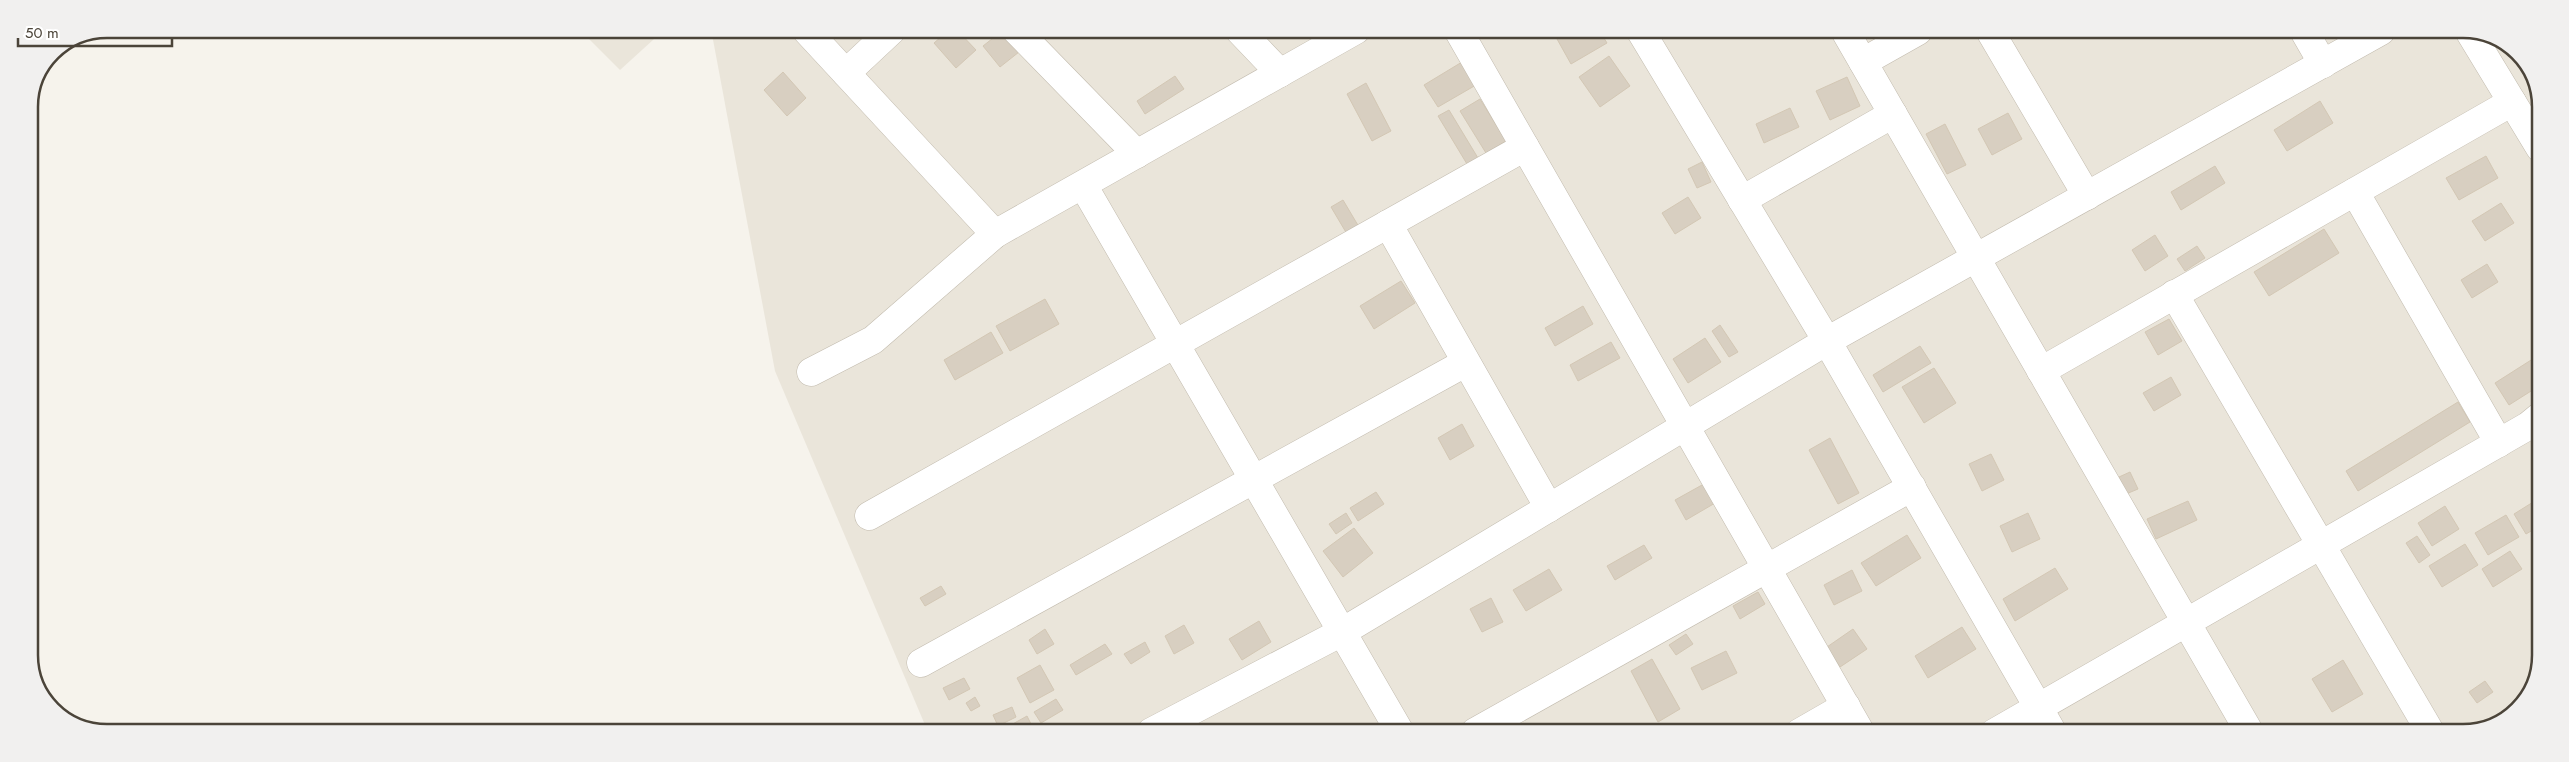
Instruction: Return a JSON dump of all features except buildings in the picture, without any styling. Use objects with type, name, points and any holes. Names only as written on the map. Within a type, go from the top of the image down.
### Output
[{"type":"street","points":[[813,38],[995,234]]},
{"type":"street","points":[[846,73],[883,38]]},
{"type":"street","points":[[1024,38],[1137,154]]},
{"type":"street","points":[[1247,38],[1280,73]]},
{"type":"street","points":[[811,372],[873,340],[995,234],[1342,38]]},
{"type":"street","points":[[1463,38],[1857,724]]},
{"type":"street","points":[[1645,38],[1827,341],[2048,724]]},
{"type":"street","points":[[1848,38],[2245,724]]},
{"type":"street","points":[[1863,62],[1906,38]]},
{"type":"street","points":[[1994,38],[2087,196]]},
{"type":"street","points":[[2308,38],[2323,64]]},
{"type":"street","points":[[1166,724],[1342,632],[1827,341],[2368,38]]},
{"type":"street","points":[[2473,38],[2512,102],[2531,129]]},
{"type":"street","points":[[2041,371],[2512,102]]},
{"type":"street","points":[[1742,200],[1893,114]]},
{"type":"street","points":[[869,516],[1525,147]]},
{"type":"street","points":[[1083,184],[1395,724]]},
{"type":"street","points":[[2355,192],[2499,443]]},
{"type":"street","points":[[1388,224],[1465,363],[1549,508]]},
{"type":"street","points":[[2174,294],[2426,724]]},
{"type":"street","points":[[921,663],[1465,363]]},
{"type":"street","points":[[2009,724],[2532,424]]},
{"type":"street","points":[[1489,724],[1912,487]]},
{"type":"street","points":[[1813,724],[1846,706]]},
{"type":"shaded area","points":[[588,38],[655,38],[620,70]]},
{"type":"shaded area","points":[[713,38],[2472,38],[2501,49],[2517,64],[2529,88],[2531,102],[2531,665],[2520,694],[2505,710],[2485,721],[2463,724],[925,724],[775,371]]}]
